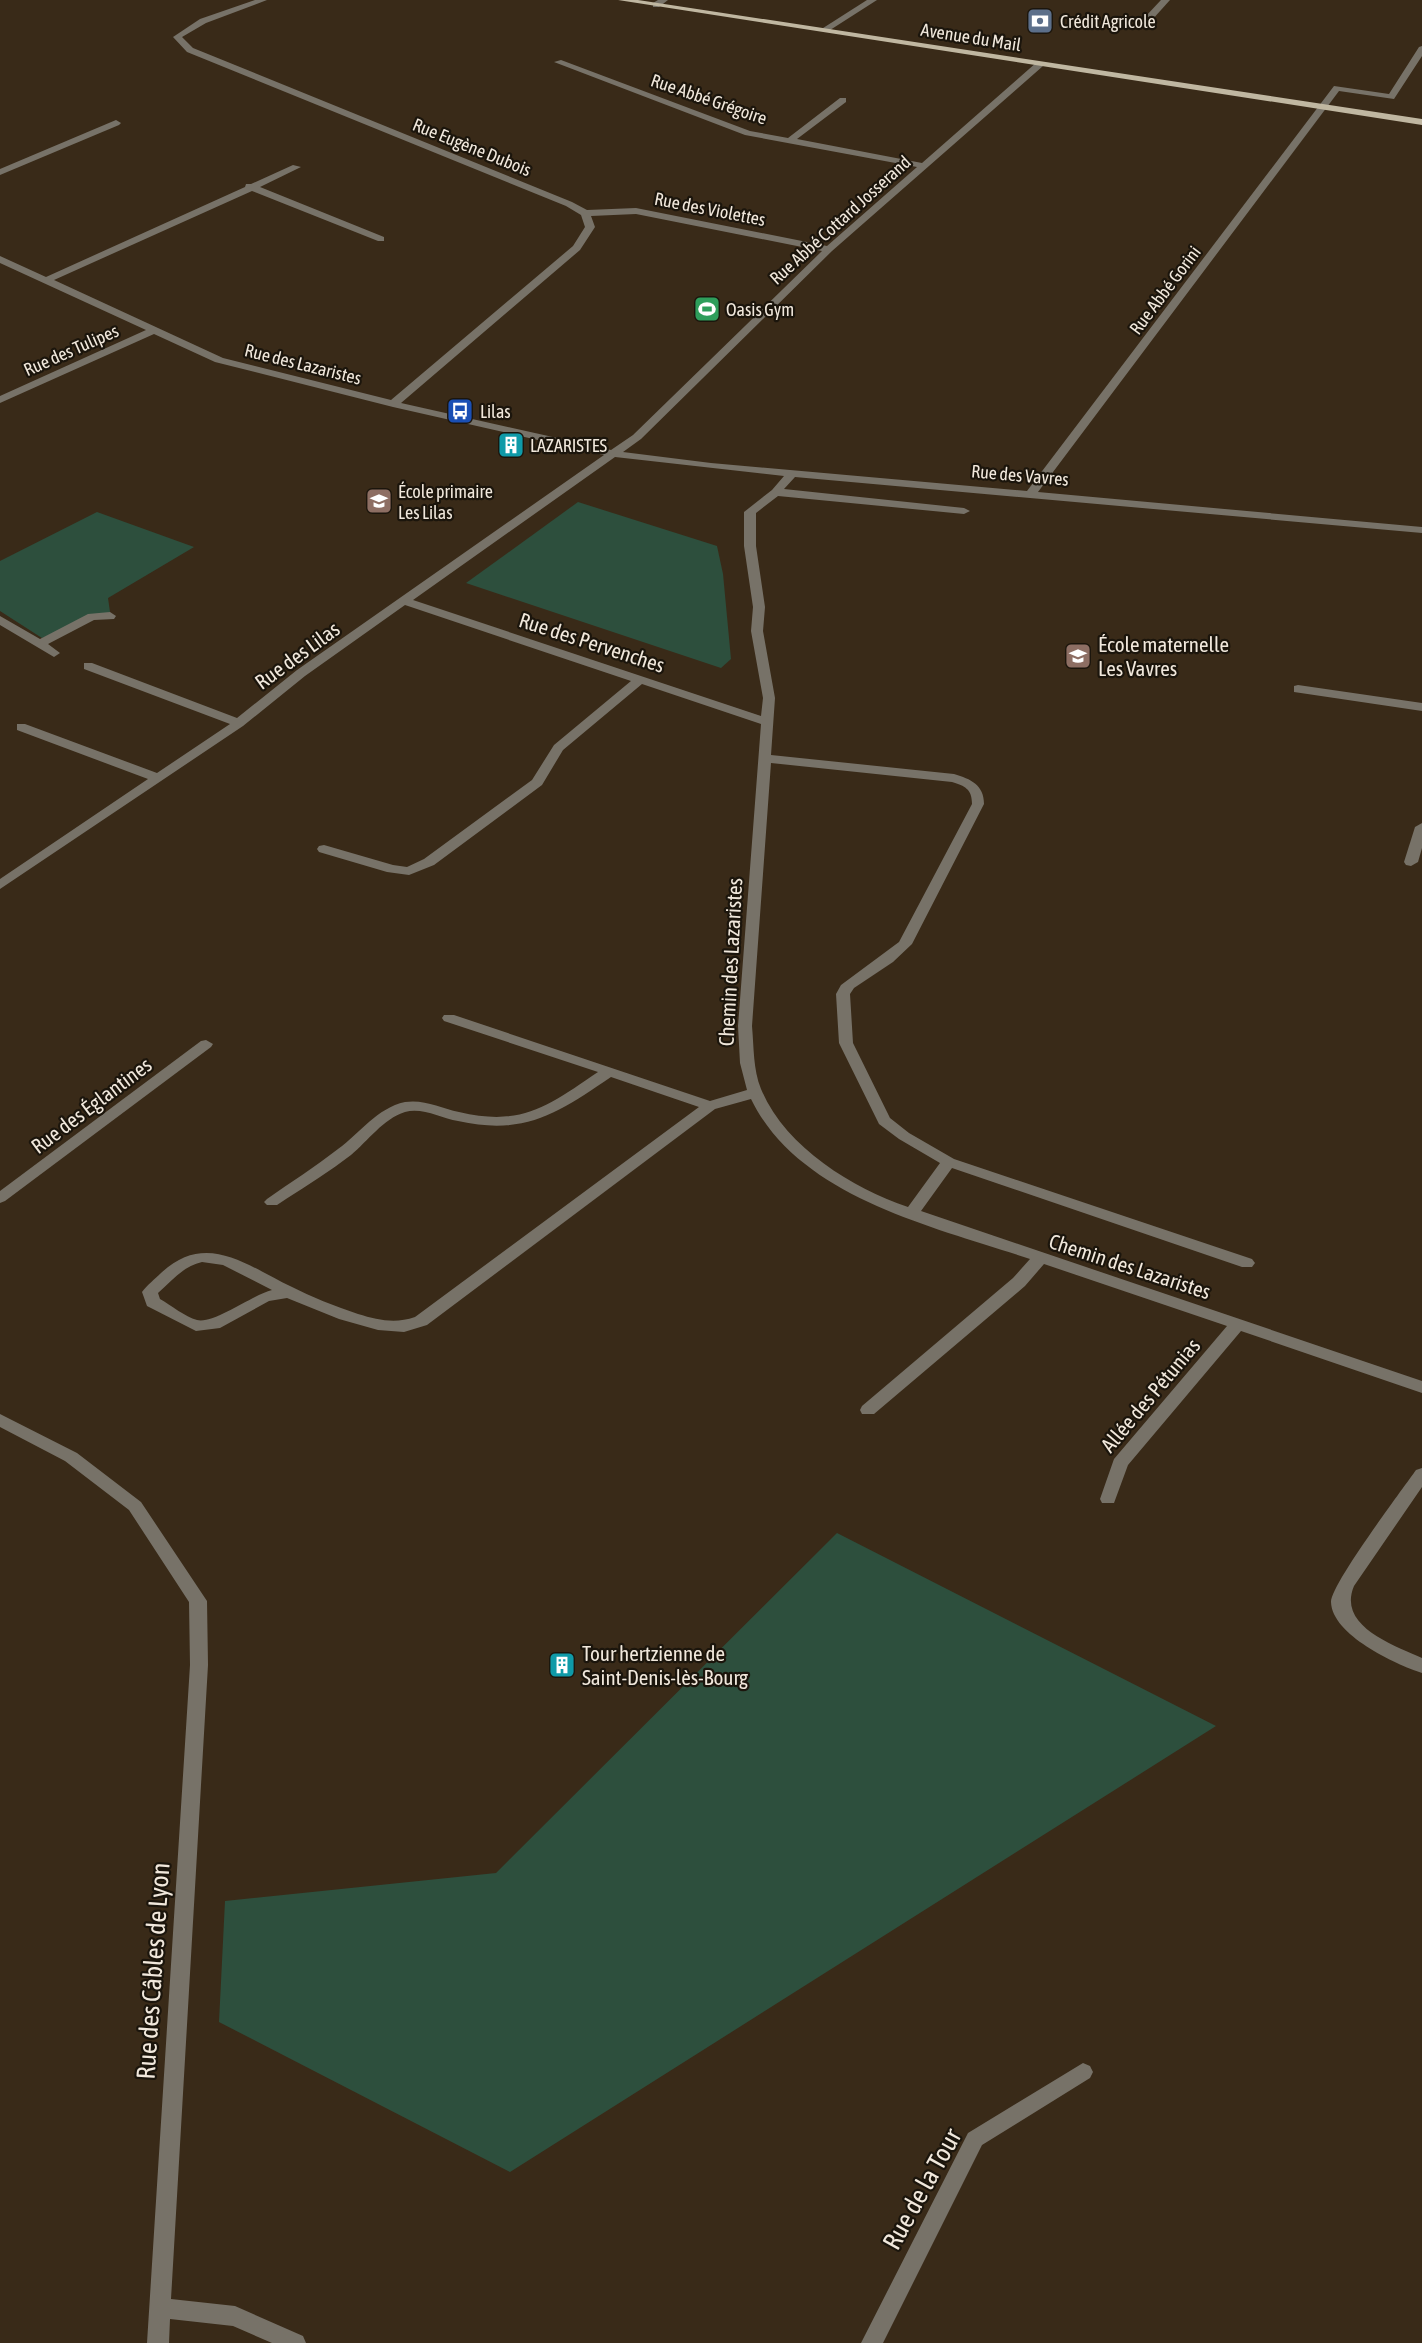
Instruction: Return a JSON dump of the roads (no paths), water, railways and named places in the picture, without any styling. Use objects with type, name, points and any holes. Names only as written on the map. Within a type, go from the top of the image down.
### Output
[{"type":"main road","name":"Avenue du Mail","points":[[622,0],[660,3],[1422,122]]},
{"type":"street","name":"Rue Eugène Dubois","points":[[262,0],[203,21],[177,37],[190,50],[569,204],[585,213]]},
{"type":"street","points":[[824,30],[873,0]]},
{"type":"street","points":[[1149,18],[1166,0]]},
{"type":"street","name":"Rue Abbé Gorini","points":[[1031,494],[1337,88],[1391,97],[1422,49]]},
{"type":"street","name":"Rue Abbé Grégoire","points":[[558,62],[748,133],[924,166]]},
{"type":"street","name":"Rue Abbé Cottard Josserand","points":[[615,454],[637,437],[829,249],[1040,64]]},
{"type":"street","points":[[789,141],[843,100]]},
{"type":"street","points":[[0,172],[116,123]]},
{"type":"street","points":[[47,280],[249,186],[297,167]]},
{"type":"street","points":[[249,186],[381,239]]},
{"type":"street","name":"Rue des Violettes","points":[[585,213],[636,211],[829,249]]},
{"type":"street","points":[[393,404],[577,248],[590,226],[585,213]]},
{"type":"street","name":"Rue des Lazaristes","points":[[0,258],[219,360],[393,404],[615,454]]},
{"type":"street","name":"Rue des Tulipes","points":[[0,400],[155,330]]},
{"type":"street","name":"Rue des Vavres","points":[[615,454],[711,465],[1422,530]]},
{"type":"street","name":"Rue des Lilas","points":[[0,885],[239,723],[302,674],[615,454]]},
{"type":"street","name":"Chemin des Lazaristes","points":[[793,472],[776,492],[750,512],[750,546],[759,607],[757,631],[769,698],[765,722],[746,1026],[746,1063],[754,1093],[784,1137],[823,1170],[879,1202],[1422,1386]]},
{"type":"street","points":[[776,492],[964,511]]},
{"type":"street","name":"Rue des Pervenches","points":[[405,601],[765,722]]},
{"type":"street","points":[[39,644],[92,617],[110,616]]},
{"type":"street","points":[[0,620],[54,653]]},
{"type":"street","points":[[88,666],[239,723]]},
{"type":"street","points":[[324,849],[409,871],[429,862],[537,782],[558,748],[641,679]]},
{"type":"street","points":[[1298,689],[1422,707]]},
{"type":"street","points":[[21,727],[158,778]]},
{"type":"street","points":[[763,758],[954,778],[970,784],[978,794],[978,804],[905,944],[848,985],[843,994],[846,1043],[884,1121],[904,1137],[949,1162],[1247,1263]]},
{"type":"street","points":[[1411,862],[1422,826]]},
{"type":"street","points":[[449,1018],[710,1106]]},
{"type":"street","name":"Rue des Églantines","points":[[0,1198],[206,1044]]},
{"type":"street","points":[[272,1202],[345,1152],[390,1113],[404,1107],[418,1106],[461,1117],[484,1120],[518,1122],[534,1120],[609,1071]]},
{"type":"street","points":[[288,1292],[265,1297],[214,1324],[196,1326],[153,1302],[150,1292],[188,1260],[208,1257],[229,1261],[288,1292],[363,1320],[391,1327],[404,1327],[421,1321],[710,1106],[754,1093]]},
{"type":"street","points":[[912,1214],[949,1162]]},
{"type":"street","points":[[868,1410],[1019,1282],[1040,1258]]},
{"type":"street","name":"Allée des Pétunias","points":[[1108,1499],[1120,1463],[1238,1324]]},
{"type":"street","name":"Rue des Câbles de Lyon","points":[[0,1420],[70,1457],[135,1506],[198,1601],[199,1665],[158,2343]]},
{"type":"street","points":[[1422,1474],[1346,1584],[1340,1602],[1346,1619],[1362,1634],[1422,1666]]},
{"type":"street","name":"Rue de la Tour","points":[[872,2343],[975,2139],[1083,2072]]},
{"type":"street","points":[[160,2308],[235,2316],[295,2343]]},
{"type":"place","name":"Crédit Agricole","points":[[1040,21]]},
{"type":"place","name":"Oasis Gym","points":[[707,309]]},
{"type":"place","name":"Lilas","points":[[460,411]]},
{"type":"place","name":"LAZARISTES","points":[[511,445]]},
{"type":"place","name":"École primaire Les Lilas","points":[[379,501]]},
{"type":"place","name":"École maternelle Les Vavres","points":[[1078,656]]},
{"type":"place","name":"Tour hertzienne de Saint-Denis-lès-Bourg","points":[[562,1665]]}]
